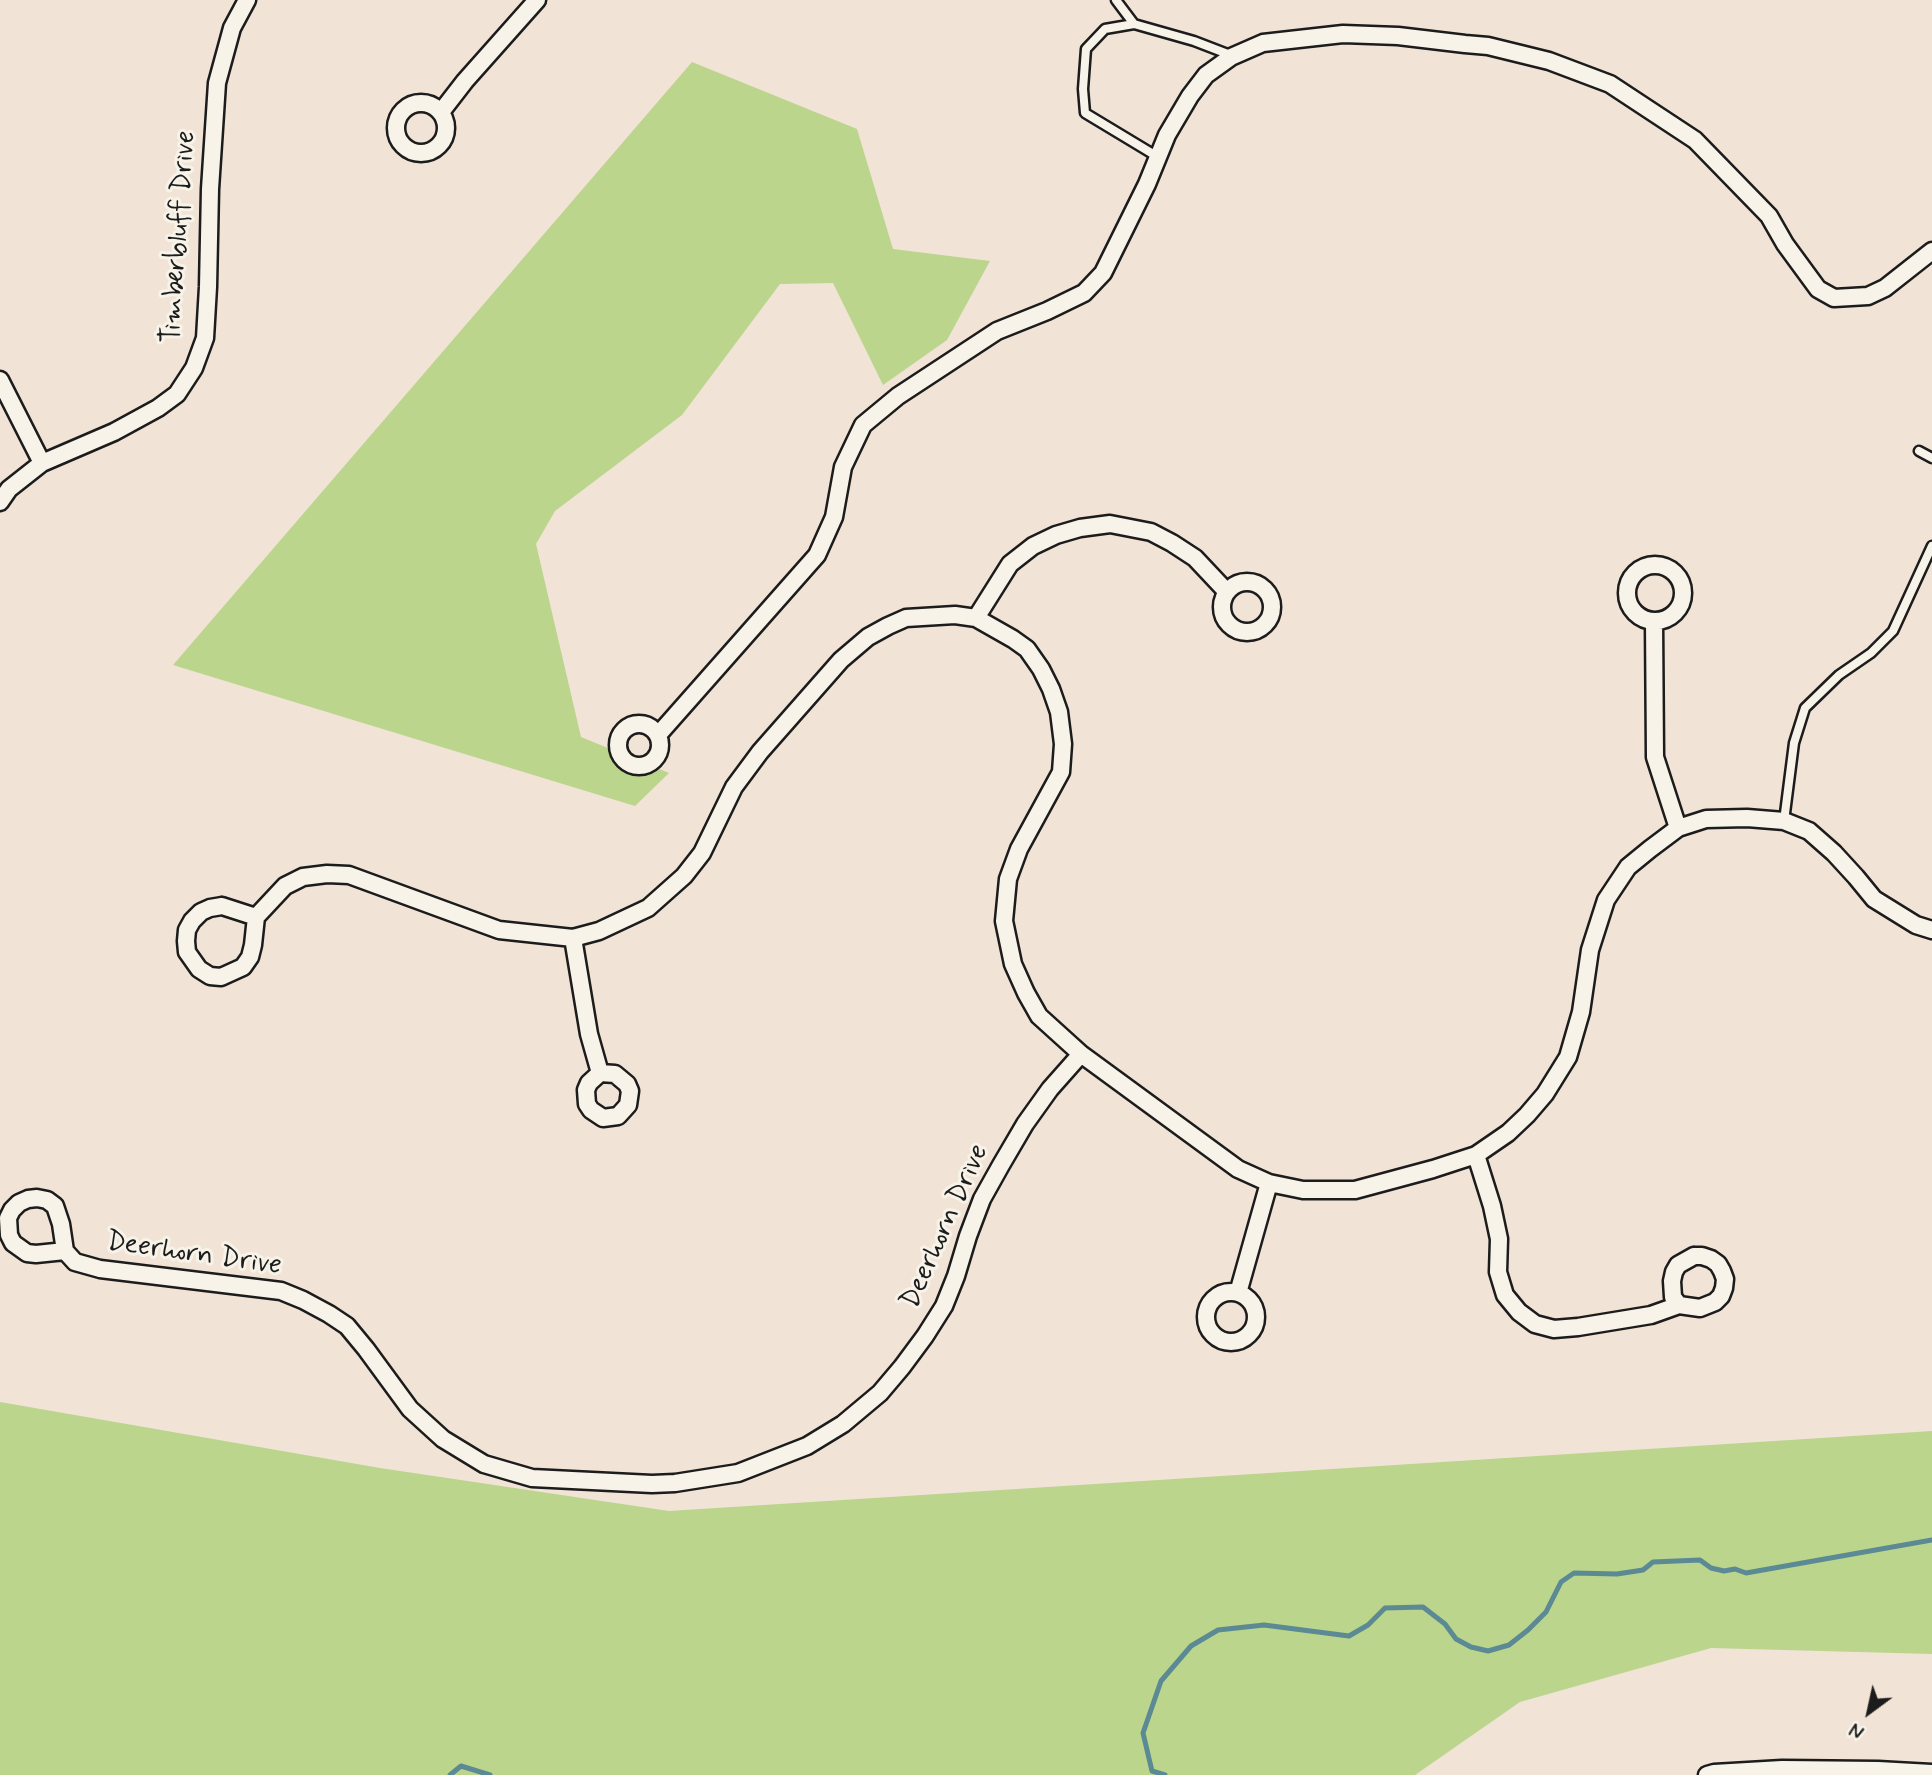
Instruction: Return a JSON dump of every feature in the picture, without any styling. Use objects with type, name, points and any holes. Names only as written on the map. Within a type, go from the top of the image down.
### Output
[{"type":"street","name":"Timberbluff Drive","points":[[0,502],[9,489],[42,463],[114,432],[158,408],[177,394],[194,368],[205,338],[217,83],[232,27],[247,0]]},
{"type":"street","points":[[441,112],[537,0]]},
{"type":"street","points":[[658,735],[817,555],[834,517],[843,467],[863,425],[898,396],[997,331],[1084,293],[1103,273],[1147,184],[1167,135],[1190,96],[1206,75],[1233,56],[1264,43],[1343,34],[1398,36],[1489,46],[1549,61],[1610,84],[1695,140],[1769,216],[1785,244],[1818,289],[1834,298],[1868,296],[1885,288],[1932,251]]},
{"type":"street","points":[[0,380],[42,463]]},
{"type":"street","points":[[976,618],[1010,564],[1033,546],[1080,528],[1110,524],[1151,532],[1172,543],[1195,558],[1227,592]]},
{"type":"street","points":[[257,917],[222,906],[201,912],[187,930],[187,952],[199,969],[210,975],[221,977],[243,967],[250,957],[257,917],[285,887],[303,877],[327,874],[349,875],[499,930],[573,938],[599,931],[631,917],[656,902],[684,876],[702,853],[734,787],[760,752],[841,660],[868,638],[906,618],[943,615],[976,618],[1027,649],[1041,668],[1059,712],[1063,744],[1061,772],[1019,849],[1008,879],[1004,921],[1013,964],[1039,1016],[1081,1055],[1238,1169],[1269,1183],[1303,1190],[1355,1190],[1433,1170],[1476,1154],[1508,1133],[1545,1094],[1567,1057],[1581,1012],[1590,950],[1606,900],[1628,867],[1678,828],[1706,820],[1747,818],[1784,821],[1809,831],[1835,853],[1874,899],[1916,925],[1932,930]]},
{"type":"street","points":[[1654,621],[1655,757],[1678,828]]},
{"type":"street","points":[[573,938],[589,1034],[600,1073]]},
{"type":"street","name":"Deerhorn Drive","points":[[65,1251],[75,1262],[100,1269],[281,1291],[303,1300],[347,1326],[410,1409],[443,1439],[484,1464],[532,1478],[652,1484],[738,1473],[807,1446],[843,1424],[880,1394],[925,1336],[944,1306],[982,1199],[1024,1124],[1050,1089],[1081,1055]]},
{"type":"street","points":[[1476,1154],[1499,1239],[1498,1272],[1505,1295],[1519,1312],[1535,1324],[1553,1329],[1578,1327],[1651,1315],[1679,1305]]},
{"type":"street","points":[[1238,1293],[1269,1183]]},
{"type":"street","points":[[1707,1775],[1878,1770],[1932,1773]]},
{"type":"lane","points":[[1116,0],[1134,24]]},
{"type":"lane","points":[[1158,158],[1085,113],[1083,89],[1086,49],[1105,29],[1134,24],[1194,41],[1233,56]]},
{"type":"lane","points":[[1919,451],[1932,458]]},
{"type":"lane","points":[[1784,821],[1794,743],[1805,708],[1839,675],[1871,653],[1893,631],[1932,546]]},
{"type":"green space","points":[[692,62],[857,129],[893,249],[990,261],[947,340],[883,385],[833,283],[780,284],[682,415],[555,511],[536,544],[581,737],[669,773],[635,806],[173,665]]},
{"type":"green space","points":[[0,1402],[380,1468],[669,1511],[1932,1431],[1932,1654],[1711,1648],[1520,1702],[1415,1775],[0,1775]]},
{"type":"waterway","points":[[1165,1775],[1152,1771],[1143,1733],[1161,1681],[1191,1646],[1218,1630],[1264,1625],[1349,1636],[1368,1625],[1385,1608],[1423,1607],[1445,1624],[1456,1639],[1471,1647],[1488,1651],[1509,1645],[1528,1630],[1546,1612],[1561,1582],[1574,1573],[1617,1574],[1643,1570],[1653,1562],[1700,1560],[1711,1568],[1724,1571],[1735,1569],[1746,1573],[1932,1540]]},
{"type":"waterway","points":[[450,1775],[461,1766],[490,1775]]}]
